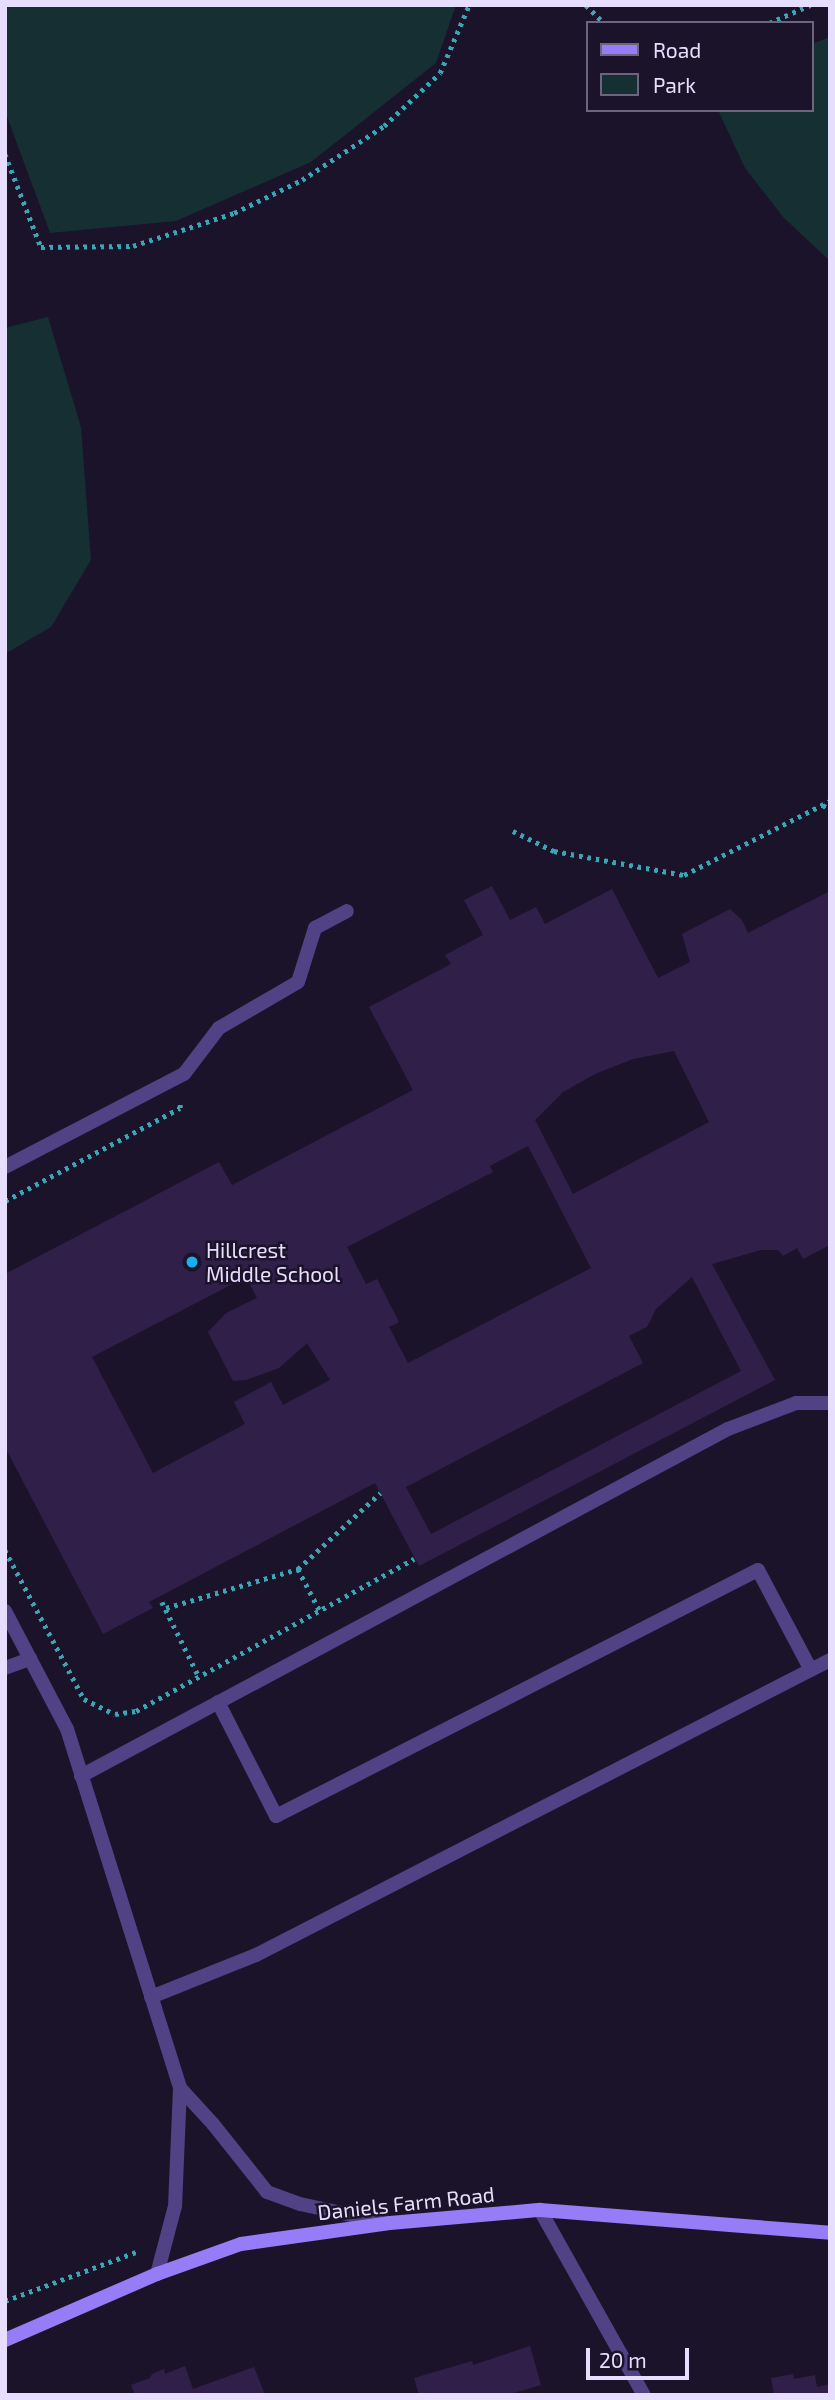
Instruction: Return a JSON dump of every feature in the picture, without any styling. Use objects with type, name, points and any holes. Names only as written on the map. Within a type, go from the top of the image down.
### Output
[{"type":"main road","name":"Daniels Farm Road","points":[[5,2340],[157,2274],[241,2244],[390,2223],[540,2210],[830,2233]]},
{"type":"street","points":[[5,1167],[184,1074],[219,1028],[298,982],[315,928],[347,911]]},
{"type":"street","points":[[82,1776],[727,1429],[796,1403],[830,1403]]},
{"type":"street","points":[[218,1702],[276,1816],[758,1570],[811,1670]]},
{"type":"street","points":[[5,1611],[67,1729],[180,2088],[175,2206],[157,2274]]},
{"type":"street","points":[[5,1668],[30,1659]]},
{"type":"street","points":[[151,1997],[256,1955],[830,1660]]},
{"type":"street","points":[[180,2088],[213,2124],[267,2192],[300,2204],[390,2223]]},
{"type":"street","points":[[540,2210],[644,2395]]},
{"type":"path","points":[[5,154],[41,247],[133,246],[234,213],[302,180],[384,126],[440,73],[469,5]]},
{"type":"path","points":[[586,5],[602,21]]},
{"type":"path","points":[[774,21],[810,5]]},
{"type":"path","points":[[513,831],[554,851],[684,875],[830,801]]},
{"type":"path","points":[[823,805],[830,810]]},
{"type":"path","points":[[166,1608],[298,1569],[380,1493]]},
{"type":"path","points":[[5,1550],[84,1699],[115,1714],[136,1711],[414,1559]]},
{"type":"path","points":[[298,1569],[320,1611]]},
{"type":"path","points":[[162,1602],[199,1676]]},
{"type":"path","points":[[5,2301],[165,2242]]},
{"type":"green space","points":[[5,5],[456,5],[436,63],[311,162],[176,221],[50,233],[5,111]]},
{"type":"green space","points":[[830,37],[830,261],[784,218],[745,168],[719,112],[814,112],[814,43]]},
{"type":"green space","points":[[48,317],[81,427],[91,560],[51,627],[5,654],[5,328]]},
{"type":"building","name":"Hillcrest Middle School","points":[[492,886],[510,920],[536,907],[545,924],[612,889],[658,978],[690,962],[682,934],[730,909],[742,920],[748,933],[830,891],[830,1245],[803,1259],[797,1248],[783,1256],[778,1250],[761,1250],[712,1264],[775,1380],[419,1566],[375,1483],[149,1602],[153,1608],[103,1634],[5,1447],[5,1274],[219,1162],[232,1185],[413,1090],[369,1007],[451,964],[445,955],[483,935],[464,900]],"holes":[[[674,1051],[709,1122],[573,1194],[535,1120],[563,1092],[595,1074],[633,1059]],[[528,1146],[591,1268],[408,1363],[389,1327],[399,1322],[377,1279],[366,1284],[347,1247],[493,1172],[490,1166]],[[246,1277],[257,1298],[226,1313],[208,1332],[233,1381],[246,1380],[279,1368],[307,1343],[330,1380],[283,1405],[271,1382],[234,1402],[245,1424],[153,1473],[92,1357]],[[692,1277],[741,1371],[431,1534],[406,1487],[643,1363],[629,1336],[647,1327],[656,1309]]]},
{"type":"building","points":[[530,2346],[541,2385],[507,2395],[419,2395],[414,2378],[472,2361],[473,2365]]},
{"type":"building","points":[[185,2366],[193,2389],[254,2367],[265,2395],[135,2395],[131,2385],[164,2369],[165,2374]]},
{"type":"building","points":[[793,2374],[794,2379],[815,2375],[817,2387],[830,2384],[830,2395],[774,2395],[771,2378]]},
{"type":"place","name":"Hillcrest Middle School","points":[[192,1262]]}]
